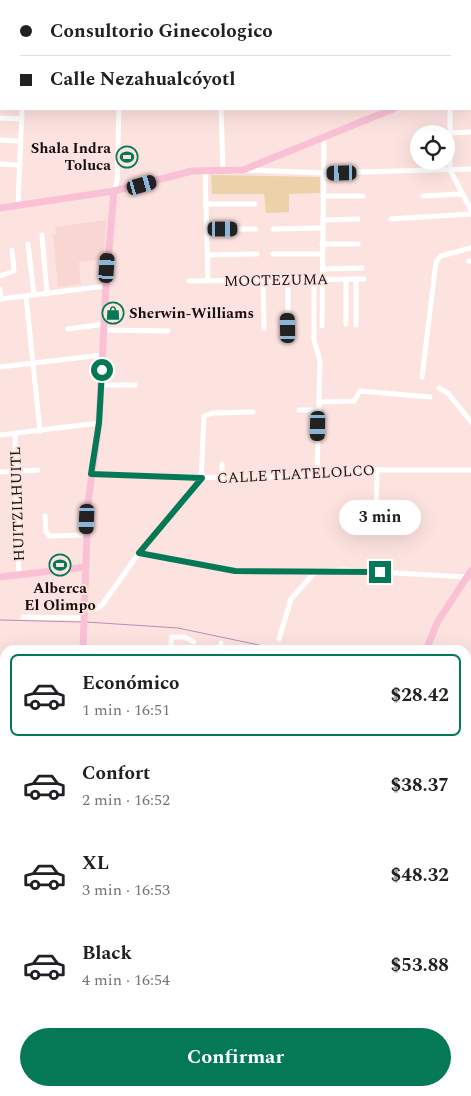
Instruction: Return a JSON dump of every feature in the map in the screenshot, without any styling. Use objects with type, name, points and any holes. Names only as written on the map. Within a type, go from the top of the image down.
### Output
[{"type":"main road","points":[[0,208],[114,191],[184,172],[243,170],[388,110]]},
{"type":"main road","points":[[83,645],[82,621],[91,474],[99,423],[106,286],[114,191]]},
{"type":"main road","points":[[0,577],[86,567]]},
{"type":"main road","points":[[428,645],[438,621],[468,574]]},
{"type":"street","points":[[18,206],[22,110]]},
{"type":"street","points":[[114,191],[117,180],[119,110]]},
{"type":"street","points":[[221,110],[223,170]]},
{"type":"street","points":[[449,125],[450,110]]},
{"type":"street","points":[[0,118],[22,119]]},
{"type":"street","points":[[455,133],[471,132]]},
{"type":"street","points":[[322,326],[324,136]]},
{"type":"street","points":[[0,140],[20,141]]},
{"type":"street","points":[[0,164],[19,165]]},
{"type":"street","points":[[455,170],[471,169]]},
{"type":"street","points":[[205,170],[208,281]]},
{"type":"street","points":[[243,170],[324,173],[450,170],[471,210]]},
{"type":"street","points":[[422,196],[462,194]]},
{"type":"street","points":[[323,196],[364,196]]},
{"type":"street","points":[[206,204],[254,204]]},
{"type":"street","points":[[390,219],[471,214]]},
{"type":"street","points":[[323,220],[358,219]]},
{"type":"street","points":[[273,229],[323,228]]},
{"type":"street","points":[[206,229],[256,229]]},
{"type":"street","points":[[42,235],[48,294]]},
{"type":"street","points":[[28,244],[34,295]]},
{"type":"street","points":[[322,244],[358,244]]},
{"type":"street","points":[[422,377],[436,262],[441,256],[471,248]]},
{"type":"street","points":[[0,276],[14,271],[12,250]]},
{"type":"street","points":[[207,255],[257,254]]},
{"type":"street","points":[[273,254],[322,254]]},
{"type":"street","points":[[322,269],[362,268]]},
{"type":"street","points":[[346,279],[346,324]]},
{"type":"street","points":[[356,279],[356,325]]},
{"type":"street","name":"MOCTEZUMA","points":[[189,281],[364,279]]},
{"type":"street","points":[[263,280],[264,328]]},
{"type":"street","points":[[288,280],[288,328]]},
{"type":"street","points":[[314,280],[314,340],[320,361],[317,476]]},
{"type":"street","points":[[0,289],[1,299],[106,286]]},
{"type":"street","points":[[26,296],[40,431]]},
{"type":"street","points":[[68,328],[104,327],[168,331]]},
{"type":"street","points":[[0,367],[102,355]]},
{"type":"street","points":[[101,385],[135,385]]},
{"type":"street","points":[[439,388],[448,393],[471,422]]},
{"type":"street","points":[[319,402],[354,401],[360,391],[430,397]]},
{"type":"street","points":[[299,410],[319,410]]},
{"type":"street","points":[[83,610],[95,609],[102,605],[139,553],[202,478],[204,416],[213,413],[253,412]]},
{"type":"street","points":[[0,435],[99,423]]},
{"type":"street","name":"HUITZILHUITL","points":[[14,434],[17,471],[19,575]]},
{"type":"street","points":[[222,464],[222,478]]},
{"type":"street","points":[[0,472],[38,470]]},
{"type":"street","points":[[352,509],[376,509],[377,470]]},
{"type":"street","name":"CALLE TLATELOLCO","points":[[91,474],[222,478],[317,476],[377,470],[471,470]]},
{"type":"street","points":[[45,516],[46,532],[50,536],[87,535]]},
{"type":"street","points":[[139,553],[235,571],[315,572],[344,570],[468,574]]},
{"type":"street","points":[[279,639],[291,599],[315,572]]},
{"type":"street","points":[[23,617],[82,621]]},
{"type":"street","points":[[170,645],[171,637],[184,637],[194,642]]},
{"type":"shaded area","points":[[211,175],[320,177],[320,193],[289,194],[289,212],[266,213],[264,194],[212,194]]},
{"type":"shaded area","points":[[106,220],[104,259],[79,262],[81,284],[58,287],[53,235],[56,235],[55,227]]},
{"type":"waterway","points":[[0,620],[82,622]]},
{"type":"waterway","points":[[86,622],[178,628],[259,645]]},
{"type":"place","name":"Shala Indra Toluca","points":[[127,157]]},
{"type":"place","name":"Sherwin-Williams","points":[[113,313]]},
{"type":"place","name":"Alberca El Olimpo","points":[[60,565]]},
{"type":"route","points":[[102,370],[99,423],[91,474],[202,478],[139,553],[235,571],[315,572],[337,570],[380,572]]}]
